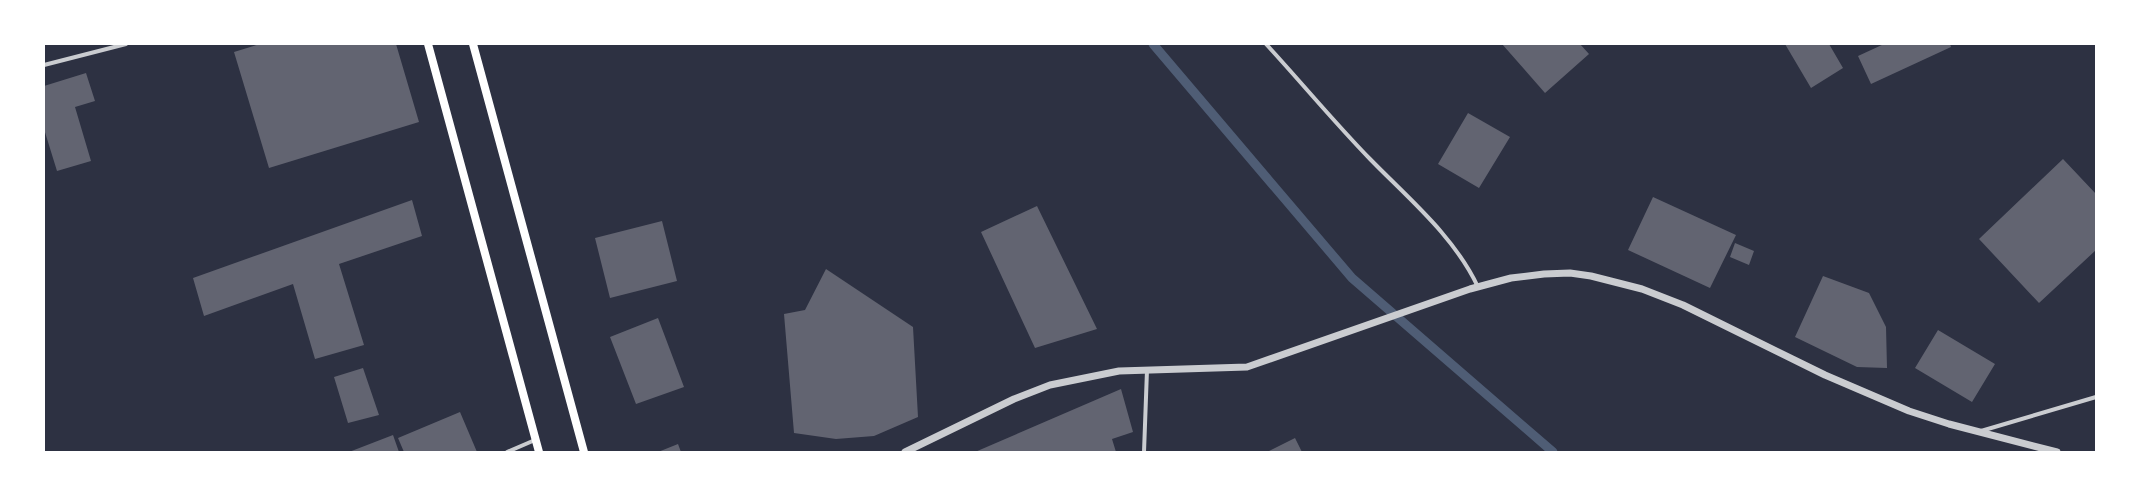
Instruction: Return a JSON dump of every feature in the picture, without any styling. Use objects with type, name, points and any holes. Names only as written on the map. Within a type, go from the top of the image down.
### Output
[{"type":"main road","points":[[428,44],[539,452]]},
{"type":"main road","points":[[473,44],[584,452]]},
{"type":"street","points":[[44,65],[126,44]]},
{"type":"street","points":[[1266,44],[1332,119],[1453,245],[1472,274],[1478,287]]},
{"type":"street","points":[[905,452],[1027,392],[1050,385],[1119,371],[1229,368],[1256,364],[1470,289],[1528,275],[1570,273],[1591,276],[1642,289],[1683,305],[1825,375],[1909,411],[1979,432],[2057,452]]},
{"type":"street","points":[[1144,452],[1147,370]]},
{"type":"street","points":[[1979,432],[2096,397]]},
{"type":"street","points":[[508,452],[535,440]]},
{"type":"building","points":[[260,44],[396,44],[419,122],[269,168],[234,52]]},
{"type":"building","points":[[1502,44],[1580,44],[1589,54],[1545,93]]},
{"type":"building","points":[[1785,44],[1829,44],[1843,68],[1811,88]]},
{"type":"building","points":[[1884,44],[1950,44],[1951,47],[1871,84],[1858,56]]},
{"type":"building","points":[[86,73],[95,101],[75,107],[91,161],[57,171],[44,129],[44,86]]},
{"type":"building","points":[[1468,113],[1510,137],[1479,188],[1438,164]]},
{"type":"building","points":[[2063,159],[2096,194],[2096,250],[2039,303],[1979,239]]},
{"type":"building","points":[[1653,197],[1736,235],[1710,288],[1628,250]]},
{"type":"building","points":[[412,200],[422,236],[339,264],[364,345],[315,359],[293,284],[204,316],[193,278]]},
{"type":"building","points":[[1037,206],[1097,329],[1035,348],[981,232]]},
{"type":"building","points":[[662,221],[677,281],[610,298],[595,238]]},
{"type":"building","points":[[1735,243],[1754,251],[1749,265],[1730,257]]},
{"type":"building","points":[[826,269],[913,327],[918,417],[874,436],[836,439],[794,433],[784,314],[805,310]]},
{"type":"building","points":[[1823,276],[1869,293],[1886,327],[1887,368],[1857,367],[1795,337]]},
{"type":"building","points":[[658,318],[684,387],[636,404],[610,337]]},
{"type":"building","points":[[1938,330],[1995,364],[1972,402],[1915,368]]},
{"type":"building","points":[[363,368],[379,415],[348,423],[334,377]]},
{"type":"building","points":[[1121,389],[1133,432],[1112,439],[1116,452],[975,452]]},
{"type":"building","points":[[460,412],[477,452],[404,452],[398,438]]},
{"type":"building","points":[[393,435],[399,452],[349,452]]},
{"type":"building","points":[[1295,438],[1302,452],[1267,452]]},
{"type":"building","points":[[678,444],[681,452],[658,452]]},
{"type":"waterway","points":[[1153,44],[1352,278],[1553,452]]}]
